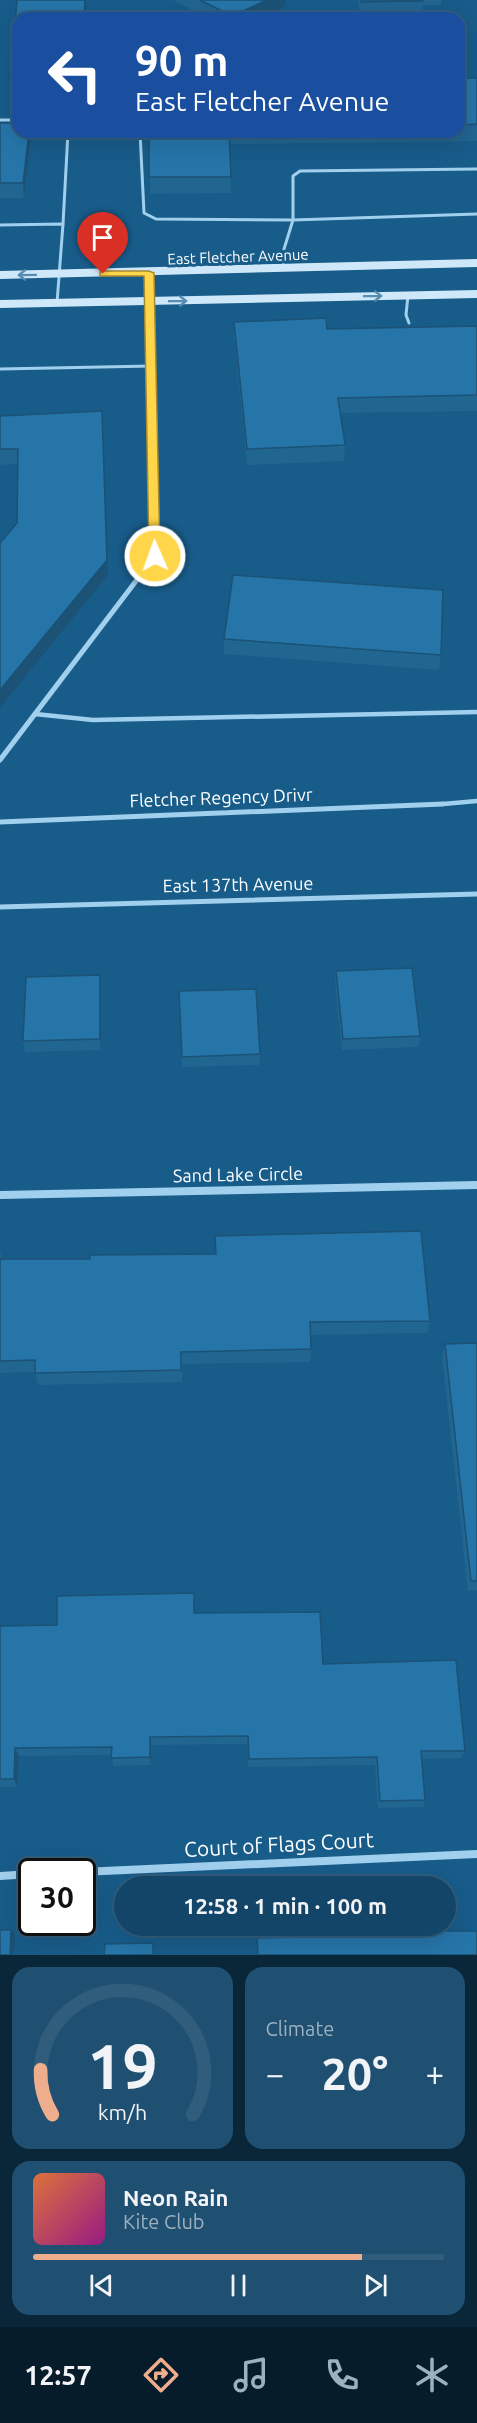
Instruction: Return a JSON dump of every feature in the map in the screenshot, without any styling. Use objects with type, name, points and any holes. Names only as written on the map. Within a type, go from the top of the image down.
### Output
[{"type":"main road","name":"East Fletcher Avenue","points":[[0,275],[477,263]]},
{"type":"main road","points":[[0,304],[477,294]]},
{"type":"street","points":[[0,760],[155,556],[149,273]]},
{"type":"street","name":"Fletcher Regency Drivr","points":[[0,822],[443,804]]},
{"type":"street","name":"East 137th Avenue","points":[[0,907],[477,894]]},
{"type":"street","name":"Sand Lake Circle","points":[[0,1195],[477,1185]]},
{"type":"street","name":"Court of Flags Court","points":[[96,1871],[477,1854]]},
{"type":"street","points":[[0,1876],[18,1875]]},
{"type":"lane","points":[[57,303],[57,275],[62,253],[68,138]]},
{"type":"lane","points":[[140,138],[144,213],[156,219],[292,220],[477,214]]},
{"type":"lane","points":[[283,269],[284,249],[292,220],[293,177],[300,171],[477,169]]},
{"type":"lane","points":[[0,225],[63,224]]},
{"type":"lane","points":[[408,295],[406,315],[408,323]]},
{"type":"lane","points":[[0,369],[152,366]]},
{"type":"lane","points":[[35,714],[93,720],[477,712]]},
{"type":"lane","points":[[443,804],[477,801]]},
{"type":"building","points":[[17,0],[85,0],[84,12],[16,12]]},
{"type":"building","points":[[200,0],[267,0],[241,12],[224,12]]},
{"type":"building","points":[[361,0],[423,0],[423,1],[361,2]]},
{"type":"building","points":[[12,58],[12,81],[10,81]]},
{"type":"building","points":[[465,78],[477,78],[477,124],[465,125]]},
{"type":"building","points":[[0,123],[12,123],[12,138],[28,138],[23,183],[0,183]]},
{"type":"building","points":[[149,138],[229,138],[231,177],[149,177]]},
{"type":"building","points":[[326,318],[327,329],[477,326],[477,395],[338,398],[345,445],[247,449],[234,322]]},
{"type":"building","points":[[102,411],[107,560],[0,690],[0,543],[17,523],[18,449],[0,449],[0,416]]},
{"type":"building","points":[[233,575],[443,590],[441,655],[224,639]]},
{"type":"building","points":[[412,968],[420,1036],[343,1039],[336,971]]},
{"type":"building","points":[[100,975],[100,1039],[23,1041],[26,977]]},
{"type":"building","points":[[256,989],[260,1054],[182,1057],[179,991]]},
{"type":"building","points":[[421,1231],[430,1321],[310,1322],[311,1349],[181,1352],[181,1370],[35,1373],[35,1360],[0,1361],[0,1259],[90,1259],[90,1255],[216,1254],[215,1236]]},
{"type":"building","points":[[477,1343],[477,1581],[471,1581],[445,1344]]},
{"type":"building","points":[[194,1593],[194,1613],[320,1612],[323,1664],[456,1660],[465,1751],[421,1751],[425,1800],[380,1801],[377,1757],[249,1759],[248,1736],[150,1737],[150,1757],[111,1758],[112,1747],[15,1748],[14,1779],[0,1779],[0,1626],[57,1625],[57,1596]]},
{"type":"building","points":[[0,1930],[11,1930],[10,1955],[0,1955]]},
{"type":"building","points":[[456,1931],[477,1931],[477,1955],[258,1955],[257,1938],[456,1936]]},
{"type":"building","points":[[153,1943],[153,1955],[104,1955],[105,1944]]},
{"type":"route","points":[[103,274],[149,273],[155,556]]}]
